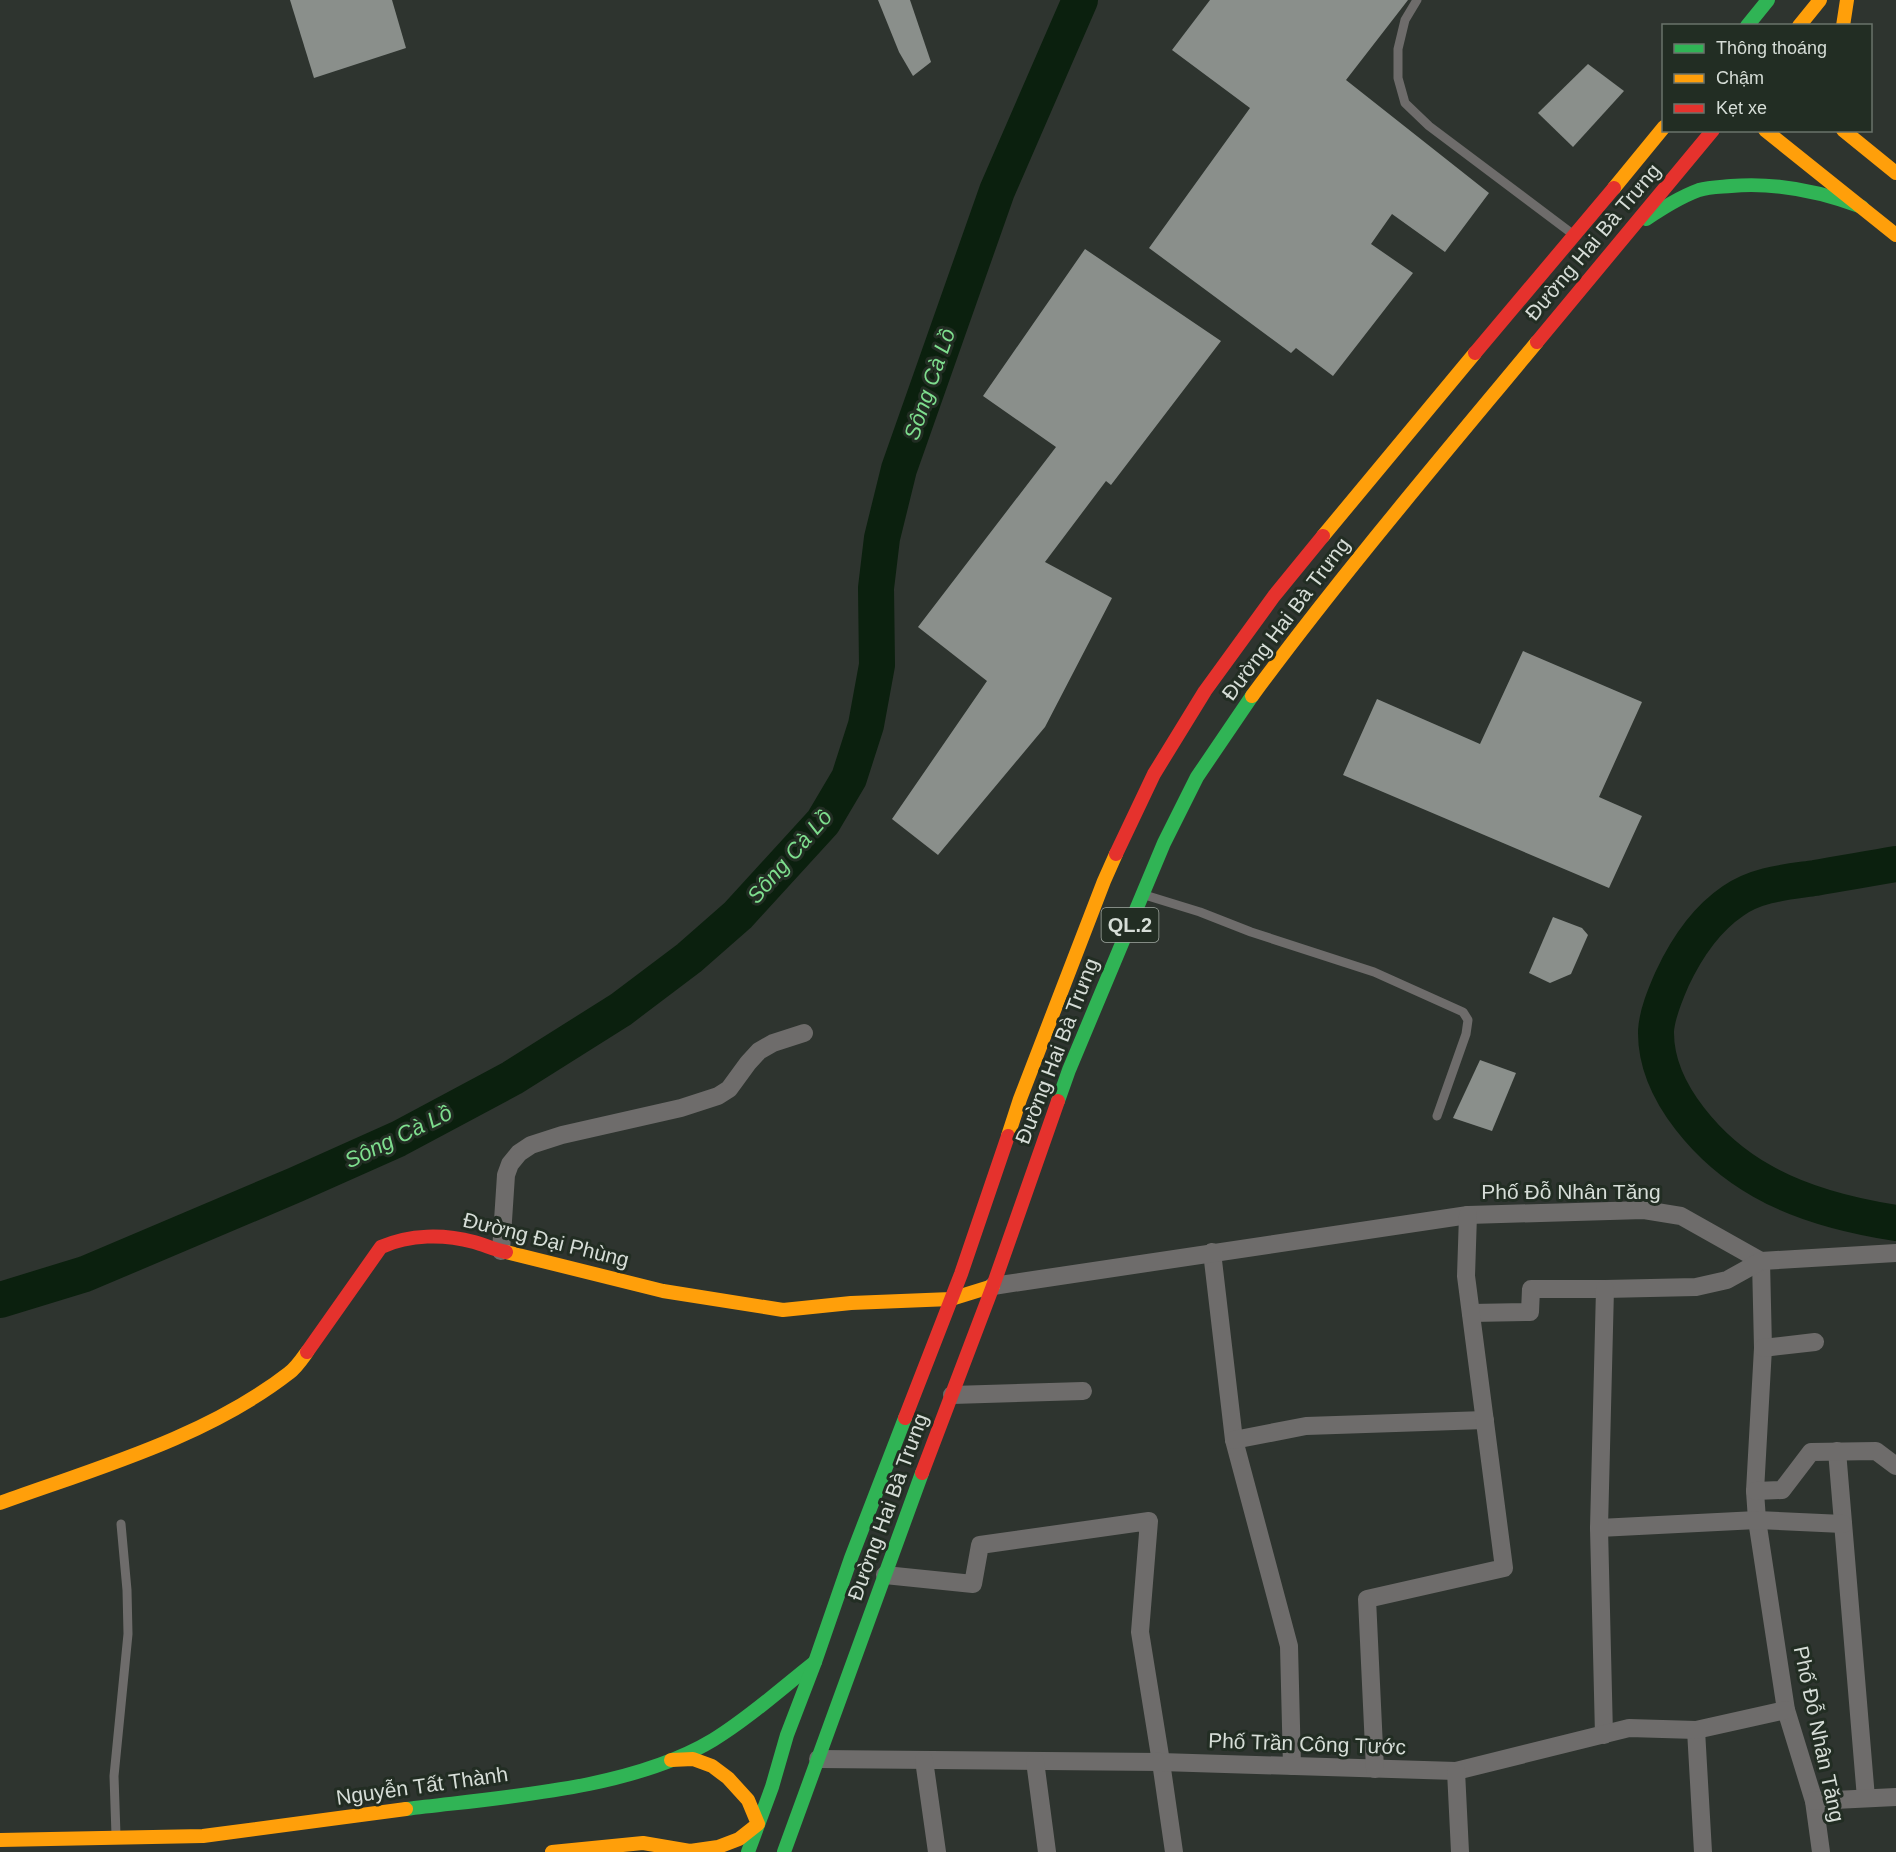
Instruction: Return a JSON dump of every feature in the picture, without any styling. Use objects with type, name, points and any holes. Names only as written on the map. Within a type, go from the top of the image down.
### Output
[{"type":"main road","points":[[1749,24],[1768,0]]},
{"type":"main road","points":[[1801,24],[1820,0]]},
{"type":"main road","points":[[1843,24],[1847,0]]},
{"type":"main road","name":"Đường Hai Bà Trưng","points":[[748,1852],[772,1787],[787,1735],[851,1558],[961,1274],[1020,1099],[1154,774],[1212,682],[1288,579],[1418,419],[1575,236],[1662,129]]},
{"type":"main road","name":"Đường Hai Bà Trưng","points":[[784,1852],[993,1286],[1069,1070],[1138,893],[1197,777],[1237,717],[1382,528],[1711,132]]},
{"type":"main road","points":[[1768,132],[1896,235]]},
{"type":"main road","points":[[1845,132],[1896,173]]},
{"type":"main road","points":[[1862,132],[1873,155]]},
{"type":"main road","points":[[1633,228],[1668,205],[1701,189],[1746,183],[1771,183],[1811,190],[1862,207]]},
{"type":"main road","name":"Đường Đại Phùng","points":[[0,1503],[140,1452],[211,1422],[252,1398],[291,1372],[316,1342],[381,1247],[396,1240],[445,1237],[474,1242],[501,1251],[663,1291],[783,1310],[851,1303],[951,1299],[993,1286]]},
{"type":"main road","name":"Nguyễn Tất Thành","points":[[0,1840],[203,1836],[547,1791],[611,1778],[671,1760],[712,1740],[815,1662]]},
{"type":"main road","points":[[552,1852],[647,1847],[690,1851],[718,1847],[739,1839],[758,1824],[748,1800],[728,1778],[712,1766],[693,1759],[671,1760]]},
{"type":"street","points":[[501,1251],[506,1175],[510,1164],[519,1153],[531,1145],[562,1135],[681,1108],[717,1096],[729,1089],[759,1051],[773,1043],[804,1034]]},
{"type":"street","name":"Phố Đỗ Nhân Tăng","points":[[993,1286],[1468,1215],[1644,1210],[1681,1216],[1761,1261],[1763,1348],[1755,1491],[1757,1520],[1786,1710],[1814,1801],[1821,1852]]},
{"type":"street","points":[[1375,1769],[1367,1599],[1504,1568],[1466,1276],[1468,1215]]},
{"type":"street","points":[[1212,1252],[1234,1440],[1289,1646],[1292,1766]]},
{"type":"street","points":[[1471,1313],[1530,1312],[1531,1289],[1605,1290],[1696,1287],[1727,1280],[1761,1261],[1896,1253]]},
{"type":"street","points":[[1604,1735],[1599,1528],[1605,1290]]},
{"type":"street","points":[[1763,1348],[1815,1342]]},
{"type":"street","points":[[952,1395],[1083,1390]]},
{"type":"street","points":[[1234,1440],[1306,1426],[1485,1420]]},
{"type":"street","points":[[1837,1451],[1866,1798]]},
{"type":"street","points":[[1755,1491],[1782,1490],[1811,1452],[1876,1451],[1896,1466]]},
{"type":"street","points":[[1599,1528],[1757,1520],[1843,1524]]},
{"type":"street","points":[[885,1575],[973,1584],[980,1545],[1149,1521],[1140,1632],[1174,1852]]},
{"type":"street","name":"Phố Trần Công Tước","points":[[818,1759],[1161,1762],[1456,1771],[1629,1728],[1696,1730],[1786,1710]]},
{"type":"street","points":[[1696,1730],[1703,1852]]},
{"type":"street","points":[[924,1760],[937,1852]]},
{"type":"street","points":[[1035,1761],[1047,1852]]},
{"type":"street","points":[[1456,1771],[1460,1852]]},
{"type":"street","points":[[1814,1801],[1896,1797]]},
{"type":"lane","points":[[1417,0],[1406,20],[1398,50],[1398,78],[1405,103],[1429,126],[1575,236]]},
{"type":"lane","points":[[1138,893],[1374,972],[1463,1012],[1468,1020],[1466,1034],[1437,1116]]},
{"type":"lane","points":[[116,1838],[114,1776],[128,1634],[128,1590],[122,1524]]},
{"type":"building","points":[[290,0],[392,0],[406,48],[314,78]]},
{"type":"building","points":[[878,0],[910,0],[931,62],[913,76],[899,52]]},
{"type":"building","points":[[1210,0],[1408,0],[1346,80],[1489,193],[1445,252],[1392,214],[1371,244],[1413,273],[1333,376],[1296,348],[1291,353],[1149,248],[1250,108],[1172,50]]},
{"type":"building","points":[[1588,64],[1624,91],[1573,147],[1538,113]]},
{"type":"building","points":[[1085,249],[1221,341],[1111,485],[1106,481],[1045,562],[1112,598],[1045,727],[938,855],[892,819],[987,681],[918,627],[1056,447],[983,396]]},
{"type":"building","points":[[1523,651],[1642,702],[1599,797],[1642,816],[1609,888],[1343,775],[1377,699],[1480,744]]},
{"type":"building","points":[[1553,917],[1582,928],[1588,935],[1571,974],[1550,983],[1529,973]]},
{"type":"building","points":[[1480,1060],[1516,1073],[1492,1131],[1453,1118]]},
{"type":"waterway","name":"Sông Cà Lồ","points":[[0,1300],[85,1274],[295,1185],[398,1139],[512,1078],[620,1010],[689,958],[738,915],[823,822],[849,778],[866,725],[877,665],[876,588],[882,538],[899,469],[997,191],[1080,0]]},
{"type":"waterway","name":"Sông Cà Lồ","points":[[1896,864],[1772,885],[1742,895],[1733,901],[1705,926],[1684,957],[1664,998],[1656,1031],[1658,1054],[1665,1077],[1676,1098],[1706,1138],[1724,1154],[1762,1181],[1810,1203],[1844,1213],[1896,1223]]},
{"type":"traffic: fast","points":[[1749,24],[1768,0]]},
{"type":"traffic: fast","points":[[1646,219],[1678,199],[1699,190],[1748,185],[1798,189],[1830,196],[1862,207]]},
{"type":"traffic: fast","points":[[1058,1101],[1164,843],[1197,777],[1252,696]]},
{"type":"traffic: fast","points":[[748,1852],[772,1787],[787,1735],[851,1558],[905,1418]]},
{"type":"traffic: fast","points":[[784,1852],[922,1473]]},
{"type":"traffic: fast","points":[[406,1809],[564,1789],[604,1781],[680,1757],[713,1740],[752,1713],[815,1662]]},
{"type":"traffic: slow","points":[[1801,24],[1820,0]]},
{"type":"traffic: slow","points":[[1843,24],[1847,0]]},
{"type":"traffic: slow","points":[[1614,188],[1662,129]]},
{"type":"traffic: slow","points":[[1767,132],[1896,235]]},
{"type":"traffic: slow","points":[[1845,132],[1896,173]]},
{"type":"traffic: slow","points":[[1252,696],[1356,561],[1537,342]]},
{"type":"traffic: slow","points":[[1323,536],[1475,353]]},
{"type":"traffic: slow","points":[[1008,1136],[1020,1099],[1116,854]]},
{"type":"traffic: slow","points":[[506,1252],[663,1291],[783,1310],[851,1303],[951,1299],[993,1286]]},
{"type":"traffic: slow","points":[[0,1503],[150,1449],[187,1433],[257,1396],[292,1371],[307,1352]]},
{"type":"traffic: slow","points":[[552,1852],[643,1843],[690,1851],[718,1847],[739,1839],[758,1824],[748,1800],[728,1778],[712,1766],[693,1759],[671,1760]]},
{"type":"traffic: slow","points":[[0,1840],[203,1836],[406,1809]]},
{"type":"traffic: jam","points":[[1537,342],[1711,132]]},
{"type":"traffic: jam","points":[[1475,353],[1614,188]]},
{"type":"traffic: jam","points":[[1116,854],[1154,774],[1205,691],[1274,596],[1323,536]]},
{"type":"traffic: jam","points":[[922,1473],[993,1286],[1058,1101]]},
{"type":"traffic: jam","points":[[905,1418],[961,1274],[1008,1136]]},
{"type":"traffic: jam","points":[[307,1352],[381,1247],[415,1238],[439,1237],[474,1242],[506,1252]]}]
